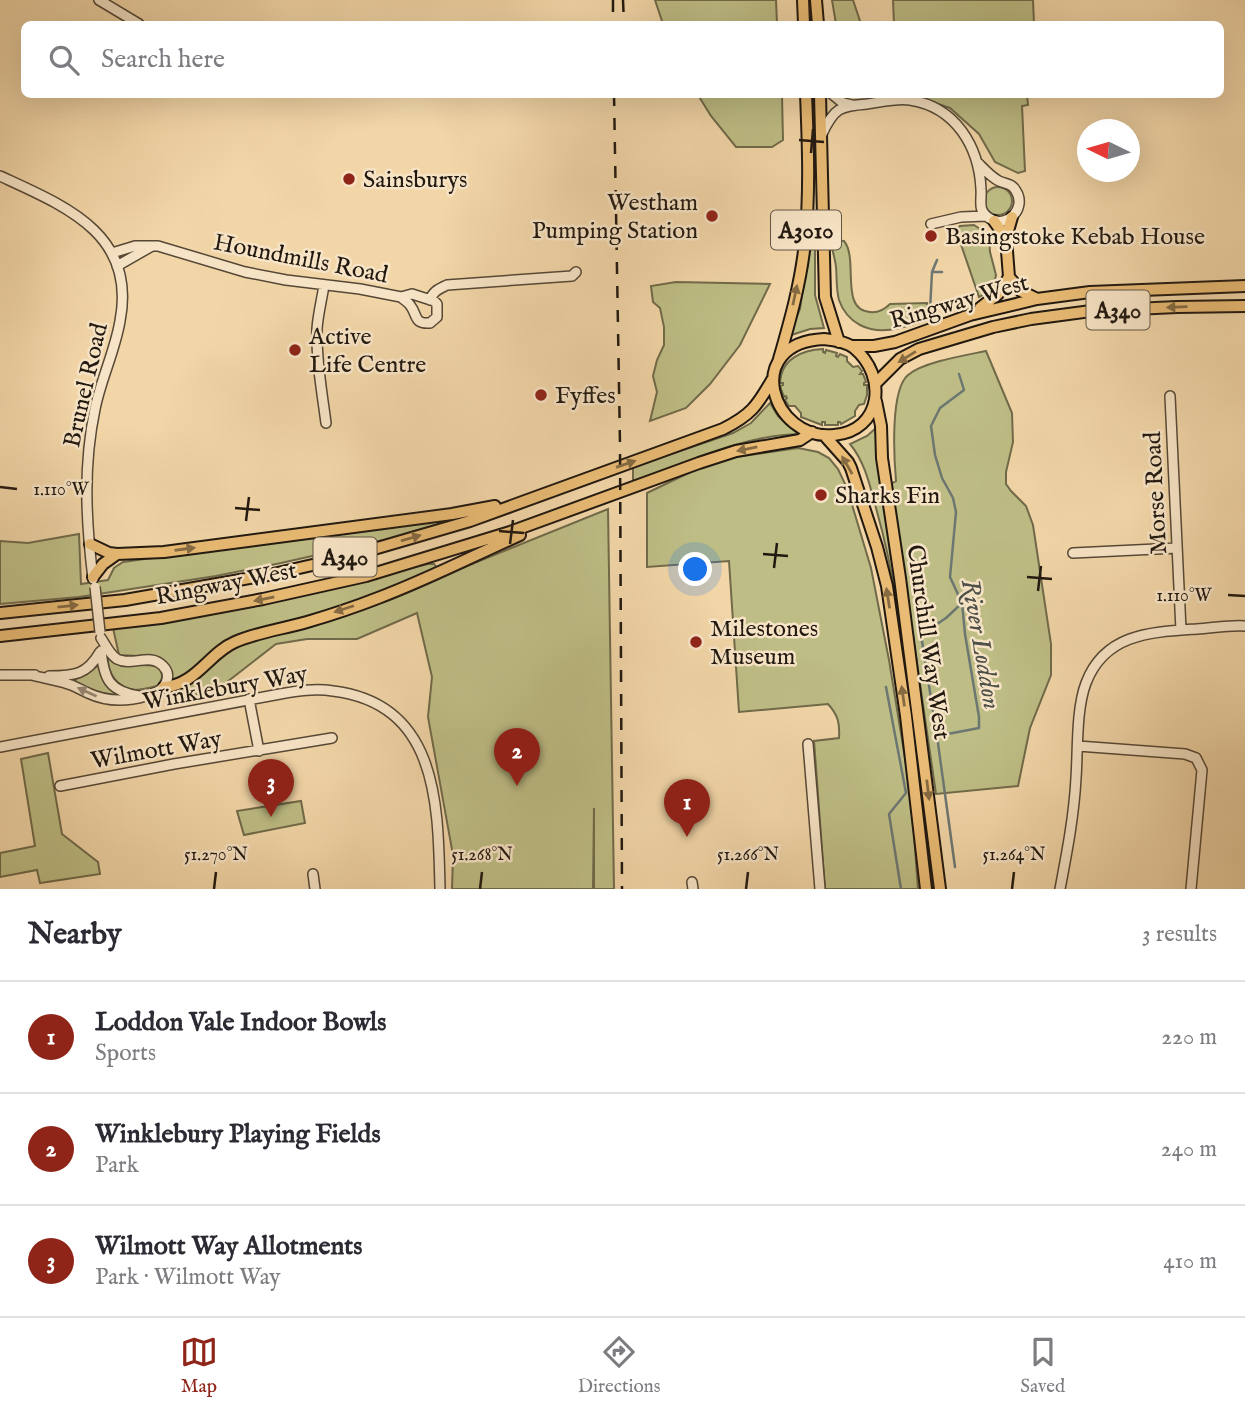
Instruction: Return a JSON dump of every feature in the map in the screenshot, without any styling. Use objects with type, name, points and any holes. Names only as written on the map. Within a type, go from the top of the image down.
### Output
[{"type":"main road","points":[[803,0],[803,21]]},
{"type":"main road","points":[[816,0],[818,21]]},
{"type":"main road","name":"A3010","points":[[778,361],[794,301],[805,241],[808,165],[806,98]]},
{"type":"main road","name":"A3010","points":[[820,98],[825,297],[839,342]]},
{"type":"main road","points":[[1012,217],[1006,238],[1009,277],[1021,291],[1037,299]]},
{"type":"main road","points":[[990,218],[1006,238]]},
{"type":"main road","points":[[970,315],[998,294],[1009,277]]},
{"type":"main road","name":"Ringway West","points":[[853,346],[895,342],[970,315],[1037,299],[1090,292],[1245,286]]},
{"type":"main road","name":"Ringway West","points":[[876,383],[900,359],[919,349],[1031,318],[1103,311],[1245,306]]},
{"type":"main road","points":[[824,339],[853,346],[867,362],[876,383],[876,401],[866,419],[853,431],[835,435],[818,434],[797,425],[778,403],[772,380],[778,361],[785,352],[803,341],[824,339]]},
{"type":"main road","name":"Ringway West","points":[[0,613],[125,600],[273,574],[343,558],[470,521],[723,429],[752,411],[772,380]]},
{"type":"main road","name":"Churchill Way West","points":[[876,401],[940,889]]},
{"type":"main road","name":"Ringway West","points":[[0,636],[161,618],[366,576],[510,532],[699,463],[818,434]]},
{"type":"main road","name":"Churchill Way West","points":[[818,434],[848,462],[877,547],[887,586],[906,716],[925,889]]},
{"type":"main road","points":[[90,544],[117,554],[164,552],[452,514],[522,502]]},
{"type":"main road","points":[[164,687],[184,681],[208,664],[227,645],[378,598],[586,505]]},
{"type":"main road","points":[[94,582],[103,564],[117,554]]},
{"type":"street","points":[[99,0],[134,21]]},
{"type":"street","points":[[837,98],[843,103],[853,105]]},
{"type":"street","points":[[820,138],[829,117],[853,105],[908,100],[930,106],[947,116],[960,128],[969,142],[978,163],[981,209],[990,218]]},
{"type":"street","points":[[978,163],[1000,182]]},
{"type":"street","points":[[0,176],[47,197],[77,215],[104,240],[117,266],[153,246]]},
{"type":"street","points":[[931,224],[961,217],[1006,220],[1012,217],[1019,207],[1020,199],[1013,187],[1007,183],[989,185],[981,198],[961,217]]},
{"type":"street","name":"Houndmills Road","points":[[112,253],[135,246],[164,247],[245,272],[401,297],[412,294],[437,304],[437,317],[430,323],[417,320],[412,307],[401,297]]},
{"type":"street","name":"Brunel Road","points":[[106,652],[100,635],[90,544],[86,503],[87,459],[98,395],[120,321],[122,293],[117,266]]},
{"type":"street","points":[[430,300],[437,290],[447,285],[572,275],[576,272]]},
{"type":"street","points":[[324,285],[317,337],[326,423]]},
{"type":"street","name":"Morse Road","points":[[1170,396],[1181,630]]},
{"type":"street","points":[[1073,553],[1177,548]]},
{"type":"street","points":[[1060,889],[1070,835],[1081,701],[1096,664],[1120,643],[1136,636],[1242,624]]},
{"type":"street","points":[[31,675],[69,684],[98,697],[110,699],[131,700],[158,692],[164,687],[168,675],[160,663],[152,660],[122,661],[106,652]]},
{"type":"street","points":[[0,675],[72,676],[92,666],[106,652]]},
{"type":"street","points":[[106,652],[105,674],[112,686],[122,692],[144,697]]},
{"type":"street","name":"Winklebury Way","points":[[0,747],[249,699],[311,690],[331,690],[364,698],[396,716],[415,738],[426,764],[436,811],[440,889]]},
{"type":"street","name":"Wilmott Way","points":[[249,699],[259,751]]},
{"type":"street","name":"Wilmott Way","points":[[60,786],[332,738]]},
{"type":"street","points":[[808,744],[820,889]]},
{"type":"street","points":[[1078,746],[1185,754],[1196,758],[1202,770],[1191,889]]},
{"type":"street","points":[[313,874],[315,889]]},
{"type":"shaded area","points":[[655,0],[776,0],[777,21],[662,21]]},
{"type":"shaded area","points":[[832,0],[853,0],[860,21],[836,21]]},
{"type":"shaded area","points":[[893,0],[1033,0],[1034,21],[894,21]]},
{"type":"shaded area","points":[[700,98],[782,98],[783,140],[772,147],[736,147]]},
{"type":"shaded area","points":[[920,98],[1027,98],[1028,105],[1022,106],[1025,171],[1018,173],[995,162],[979,134],[950,108]]},
{"type":"shaded area","points":[[998,187],[1008,191],[1012,201],[1008,211],[998,215],[988,211],[984,201],[988,191]]},
{"type":"shaded area","points":[[974,225],[989,235],[996,275],[993,289],[979,297],[956,230],[960,226]]},
{"type":"shaded area","points":[[830,240],[844,241],[848,249],[852,293],[855,303],[861,309],[873,312],[890,304],[927,303],[930,319],[886,330],[869,328],[853,320],[839,300],[836,264]]},
{"type":"shaded area","points":[[809,246],[815,246],[815,295],[824,328],[788,336],[800,309]]},
{"type":"shaded area","points":[[676,282],[770,284],[740,345],[710,384],[686,408],[650,421],[657,392],[653,376],[664,345],[660,308],[653,302],[651,286]]},
{"type":"shaded area","points":[[823,349],[825,353],[826,350],[837,353],[838,357],[840,354],[847,357],[853,367],[858,366],[866,382],[864,385],[867,385],[864,404],[859,405],[855,416],[841,424],[838,422],[838,425],[825,425],[825,422],[822,422],[822,425],[801,417],[795,406],[789,406],[780,386],[783,385],[780,383],[784,368],[794,357]]},
{"type":"shaded area","points":[[986,351],[1012,413],[1013,442],[1006,484],[1026,506],[1033,525],[1051,644],[1051,675],[1030,728],[1018,786],[936,794],[891,484],[896,481],[896,409],[902,383],[915,370]]},
{"type":"shaded area","points":[[770,403],[778,416],[799,434],[757,439],[736,445],[633,482],[633,467],[733,433],[751,423]]},
{"type":"shaded area","points":[[876,428],[937,889],[934,889],[894,584],[869,483],[860,458],[850,444]]},
{"type":"shaded area","points":[[798,448],[818,452],[829,458],[838,469],[847,488],[871,568],[911,795],[918,889],[825,889],[814,741],[839,738],[839,724],[834,712],[828,704],[739,712],[729,561],[647,567],[647,493],[722,459]]},
{"type":"shaded area","points":[[608,509],[614,889],[594,889],[594,808],[593,889],[452,889],[453,855],[428,717],[432,677],[417,613],[357,639],[307,639],[276,644],[209,696],[170,691],[168,666],[157,657],[119,655],[113,628],[238,609],[428,564],[457,570]]},
{"type":"shaded area","points":[[459,516],[388,539],[216,576],[79,597],[0,604],[0,541],[28,543],[79,534],[81,584],[108,580],[114,568],[123,562]]},
{"type":"shaded area","points":[[108,657],[120,664],[159,667],[162,679],[157,686],[139,690],[128,689],[115,679],[109,669]]},
{"type":"shaded area","points":[[100,664],[121,695],[96,692],[75,682],[77,677]]},
{"type":"shaded area","points":[[48,753],[62,834],[98,862],[100,874],[40,883],[37,870],[0,877],[0,853],[35,846],[21,759]]},
{"type":"shaded area","points":[[301,801],[305,823],[244,835],[237,811]]},
{"type":"waterway","name":"River Loddon","points":[[930,310],[932,272],[937,260]]},
{"type":"waterway","points":[[932,272],[942,272]]},
{"type":"waterway","name":"River Loddon","points":[[937,736],[979,728],[962,603],[950,577],[956,512],[935,455],[931,426],[940,408],[964,390],[959,374]]},
{"type":"waterway","points":[[955,867],[921,635],[962,603]]},
{"type":"waterway","points":[[886,687],[906,793],[889,814],[901,889]]},
{"type":"railway","points":[[613,0],[613,21]]},
{"type":"railway","points":[[623,0],[624,21]]},
{"type":"railway","points":[[614,98],[620,445],[622,889]]},
{"type":"place","name":"Sainsburys","points":[[349,179]]},
{"type":"place","name":"Westham Pumping Station","points":[[712,216]]},
{"type":"place","name":"Basingstoke Kebab House","points":[[931,236]]},
{"type":"place","name":"Active Life Centre","points":[[295,350]]},
{"type":"place","name":"Fyffes","points":[[541,395]]},
{"type":"place","name":"Sharks Fin","points":[[821,495]]},
{"type":"place","name":"Milestones Museum","points":[[696,642]]},
{"type":"place","name":"Winklebury Playing Fields","points":[[517,786]]},
{"type":"place","name":"Wilmott Way Allotments","points":[[271,817]]},
{"type":"place","name":"Loddon Vale Indoor Bowls","points":[[687,837]]}]
